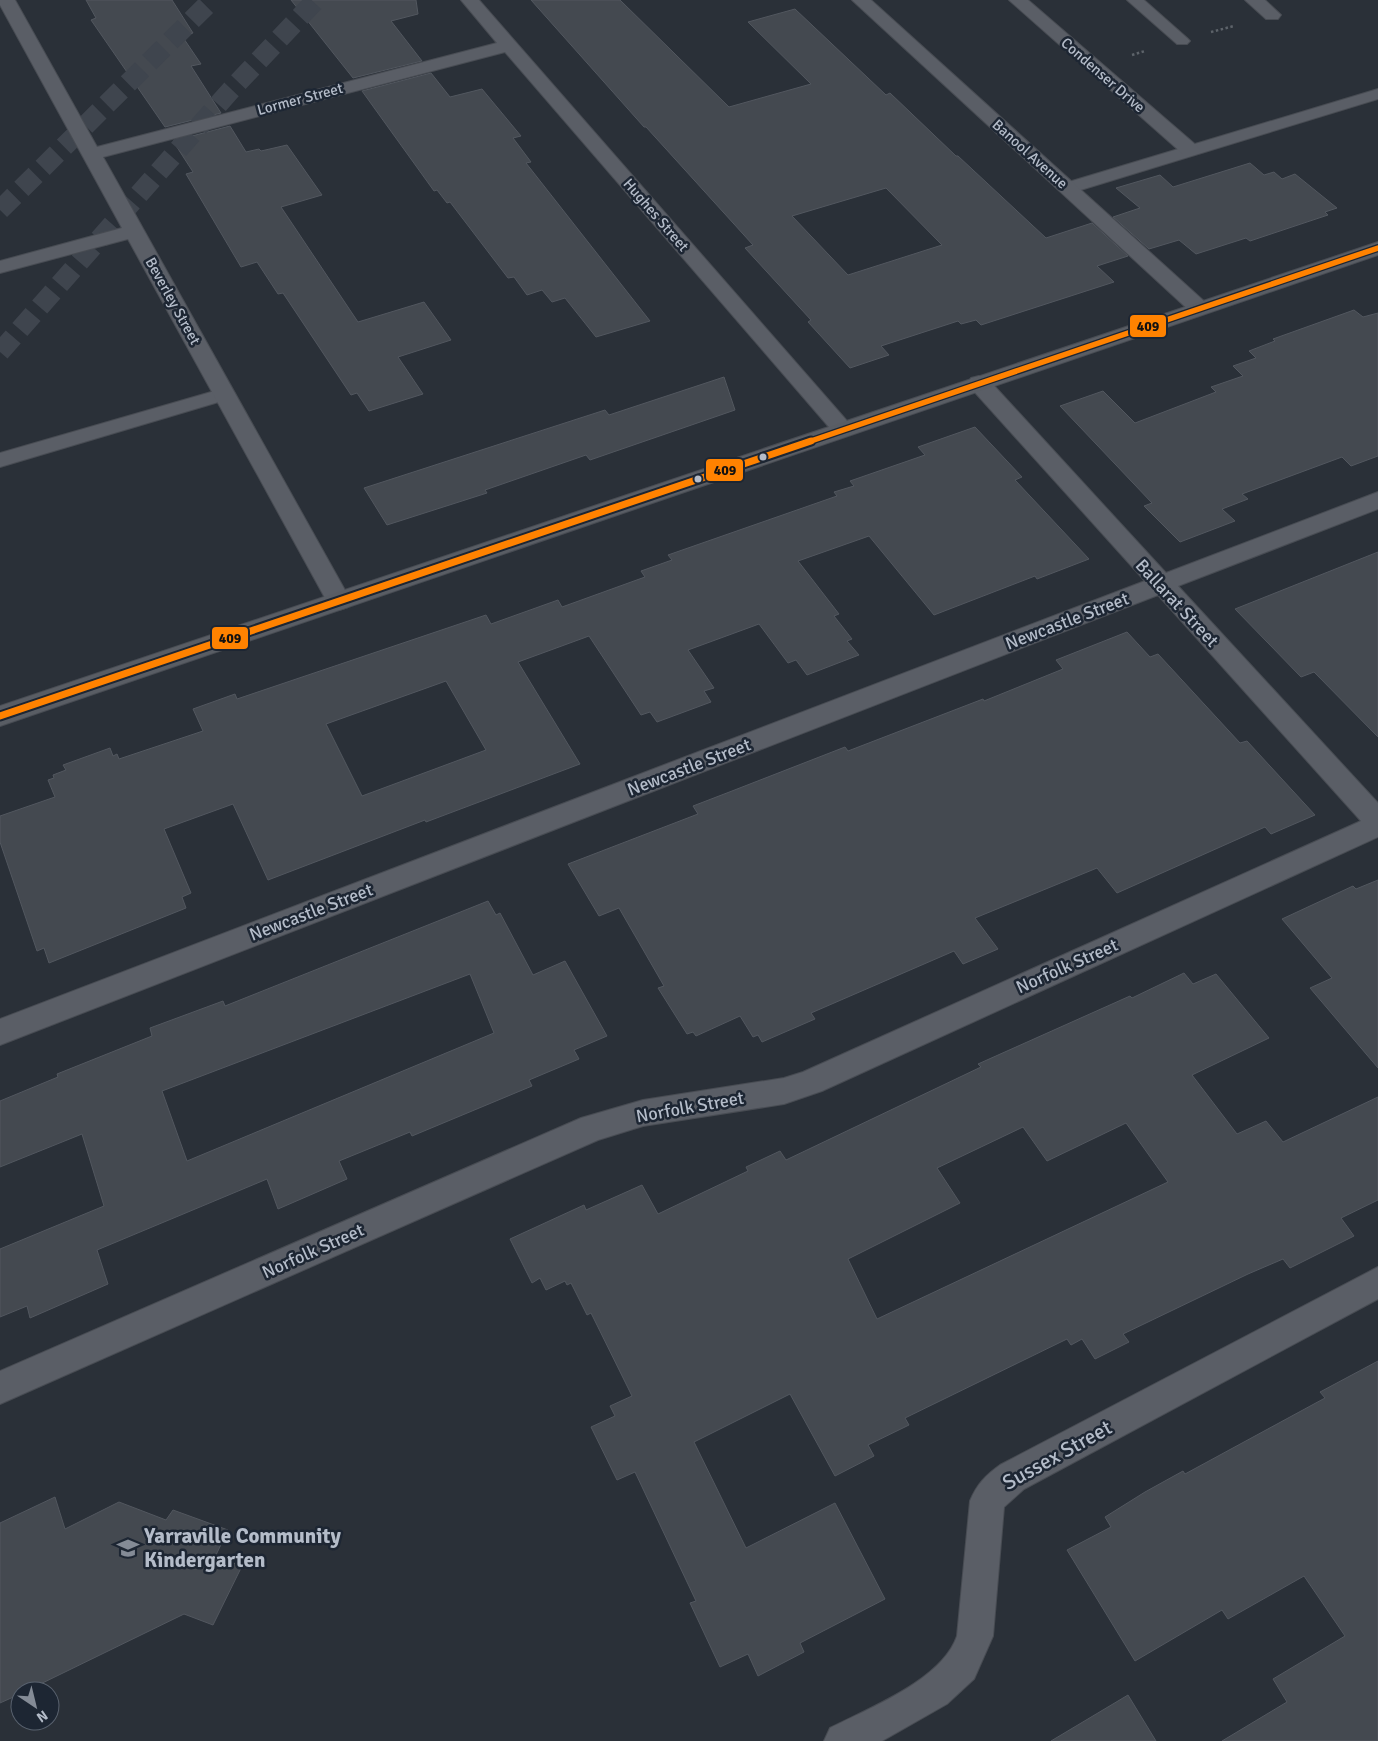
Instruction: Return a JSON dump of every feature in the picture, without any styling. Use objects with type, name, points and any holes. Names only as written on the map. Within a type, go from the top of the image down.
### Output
[{"type":"main road","points":[[0,716],[1378,248]]},
{"type":"street","name":"Beverley Street","points":[[6,0],[339,601]]},
{"type":"street","name":"Hughes Street","points":[[470,0],[842,430]]},
{"type":"street","name":"Banool Avenue","points":[[861,0],[1199,308]]},
{"type":"street","name":"Condenser Drive","points":[[1018,0],[1190,150]]},
{"type":"street","points":[[1254,0],[1272,15]]},
{"type":"street","name":"Lormer Street","points":[[91,154],[509,45]]},
{"type":"street","points":[[0,267],[134,231]]},
{"type":"street","name":"Ballarat Street","points":[[979,383],[1160,584],[1378,821]]},
{"type":"street","name":"Newcastle Street","points":[[0,1032],[1378,500]]},
{"type":"street","name":"Norfolk Street","points":[[0,1388],[592,1128],[643,1113],[784,1091],[811,1082],[1378,825]]},
{"type":"street","name":"Sussex Street","points":[[843,1741],[941,1686],[959,1669],[968,1654],[975,1636],[987,1501],[996,1489],[1012,1477],[1378,1282]]},
{"type":"lane","points":[[1135,0],[1182,41]]},
{"type":"lane","points":[[1068,188],[1378,94]]},
{"type":"lane","points":[[0,460],[225,394]]},
{"type":"building","points":[[86,0],[172,0],[193,33],[182,36],[201,64],[191,66],[221,113],[165,127],[91,20],[96,18]]},
{"type":"building","points":[[291,0],[416,0],[418,14],[391,21],[422,61],[353,78]]},
{"type":"building","points":[[531,0],[620,0],[729,107],[811,84],[748,22],[795,9],[886,95],[890,93],[1046,238],[1092,223],[1128,256],[1097,266],[1114,282],[981,325],[976,320],[961,324],[958,321],[881,346],[889,355],[850,368],[808,322],[811,320],[745,248],[753,245],[644,127]],"holes":[[[886,188],[942,245],[848,275],[792,216]]]},
{"type":"building","points":[[431,73],[450,97],[482,89],[521,136],[513,138],[531,162],[526,163],[650,321],[596,337],[565,298],[552,302],[542,290],[527,295],[514,277],[508,278],[450,202],[447,203],[437,190],[434,191],[362,91]]},
{"type":"building","points":[[230,126],[246,152],[259,149],[261,151],[287,145],[322,195],[281,207],[358,322],[424,302],[451,340],[398,357],[423,394],[369,411],[357,393],[351,395],[283,293],[278,294],[257,262],[241,267],[186,174],[193,172],[173,141]]},
{"type":"building","points":[[1250,163],[1264,175],[1274,172],[1282,179],[1295,174],[1337,208],[1325,212],[1328,215],[1250,241],[1246,238],[1196,254],[1179,240],[1149,249],[1113,217],[1140,208],[1116,188],[1160,175],[1173,187]]},
{"type":"building","points":[[1354,310],[1363,317],[1378,313],[1378,456],[1351,466],[1342,457],[1242,494],[1248,499],[1222,509],[1235,521],[1180,542],[1144,506],[1152,503],[1060,406],[1103,391],[1135,423],[1216,392],[1211,387],[1243,376],[1233,366],[1256,358],[1249,351],[1275,341],[1273,339]]},
{"type":"building","points":[[724,377],[735,410],[590,460],[586,455],[485,490],[487,493],[387,525],[364,488],[605,410],[609,415]]},
{"type":"building","points":[[975,427],[1022,477],[1015,480],[1089,559],[1037,579],[1035,576],[934,615],[869,536],[798,561],[839,614],[834,616],[852,639],[847,641],[859,655],[807,675],[796,660],[788,663],[759,624],[688,650],[714,688],[704,691],[711,702],[657,722],[650,712],[641,715],[589,636],[518,662],[580,764],[426,822],[425,820],[268,880],[233,804],[164,829],[191,893],[182,897],[186,908],[49,963],[44,948],[37,951],[0,842],[0,816],[55,797],[48,780],[54,778],[53,775],[66,770],[63,765],[110,748],[113,756],[117,754],[119,759],[203,731],[193,709],[235,694],[237,699],[486,615],[491,624],[558,600],[562,607],[645,577],[641,571],[672,560],[668,555],[837,496],[834,492],[854,486],[850,481],[925,455],[918,447]],"holes":[[[446,681],[486,750],[362,796],[326,724]]]},
{"type":"building","points":[[1378,552],[1378,737],[1314,672],[1301,677],[1235,609]]},
{"type":"building","points":[[1127,632],[1150,657],[1158,654],[1240,743],[1247,741],[1315,815],[1271,834],[1265,827],[1117,893],[1097,868],[975,918],[998,949],[963,964],[954,951],[811,1013],[815,1019],[762,1042],[758,1035],[753,1037],[740,1016],[696,1036],[693,1032],[687,1034],[658,988],[664,986],[619,908],[599,916],[568,864],[698,814],[693,806],[845,747],[848,751],[983,699],[984,701],[1063,669],[1056,660]]},
{"type":"building","points":[[1378,880],[1378,1068],[1310,988],[1332,978],[1282,919],[1353,886],[1356,889]]},
{"type":"building","points":[[488,901],[496,915],[500,913],[533,975],[565,961],[607,1036],[574,1050],[579,1059],[529,1080],[532,1086],[412,1136],[410,1132],[339,1161],[347,1179],[278,1209],[267,1179],[97,1250],[108,1284],[30,1318],[27,1306],[0,1317],[0,1249],[104,1206],[82,1134],[0,1167],[0,1101],[58,1077],[57,1074],[152,1036],[150,1028],[223,1001],[225,1006]],"holes":[[[470,974],[494,1033],[187,1161],[162,1091]]]},
{"type":"building","points":[[1184,973],[1193,984],[1216,974],[1269,1038],[1192,1075],[1237,1134],[1266,1121],[1283,1142],[1378,1097],[1378,1200],[1341,1218],[1354,1236],[1290,1268],[1283,1259],[1248,1274],[1123,1334],[1129,1342],[1095,1359],[1082,1339],[1071,1345],[1067,1339],[905,1418],[909,1425],[868,1445],[874,1456],[835,1476],[790,1394],[694,1442],[746,1548],[835,1503],[885,1599],[800,1643],[804,1652],[758,1676],[748,1654],[720,1667],[690,1603],[696,1601],[635,1472],[617,1480],[591,1427],[615,1416],[610,1406],[632,1396],[591,1313],[587,1315],[571,1283],[567,1285],[565,1281],[546,1290],[540,1278],[532,1283],[510,1239],[584,1205],[586,1210],[642,1185],[658,1214],[748,1171],[746,1167],[780,1151],[786,1160],[981,1067],[978,1064],[1130,996],[1132,998]],"holes":[[[1126,1123],[1168,1182],[877,1319],[848,1259],[960,1203],[937,1168],[1023,1127],[1047,1161]]]},
{"type":"building","points":[[1378,1361],[1378,1741],[1222,1741],[1287,1702],[1273,1679],[1345,1636],[1304,1576],[1228,1619],[1222,1610],[1135,1661],[1067,1550],[1111,1527],[1105,1517],[1145,1492],[1183,1471],[1185,1474],[1325,1398],[1320,1392]]},
{"type":"building","points":[[55,1497],[65,1529],[119,1502],[166,1520],[173,1510],[228,1530],[215,1557],[242,1566],[213,1625],[184,1614],[47,1681],[10,1681],[10,1698],[0,1703],[0,1523]]},
{"type":"building","points":[[1128,1695],[1156,1741],[1051,1741]]},
{"type":"tunnel","points":[[0,210],[212,0]]},
{"type":"tunnel","points":[[0,352],[231,90],[316,0]]},
{"type":"transit line","name":"409","points":[[0,716],[1378,248]]},
{"type":"place","name":"Yarraville Community Kindergarten","points":[[128,1548]]}]
